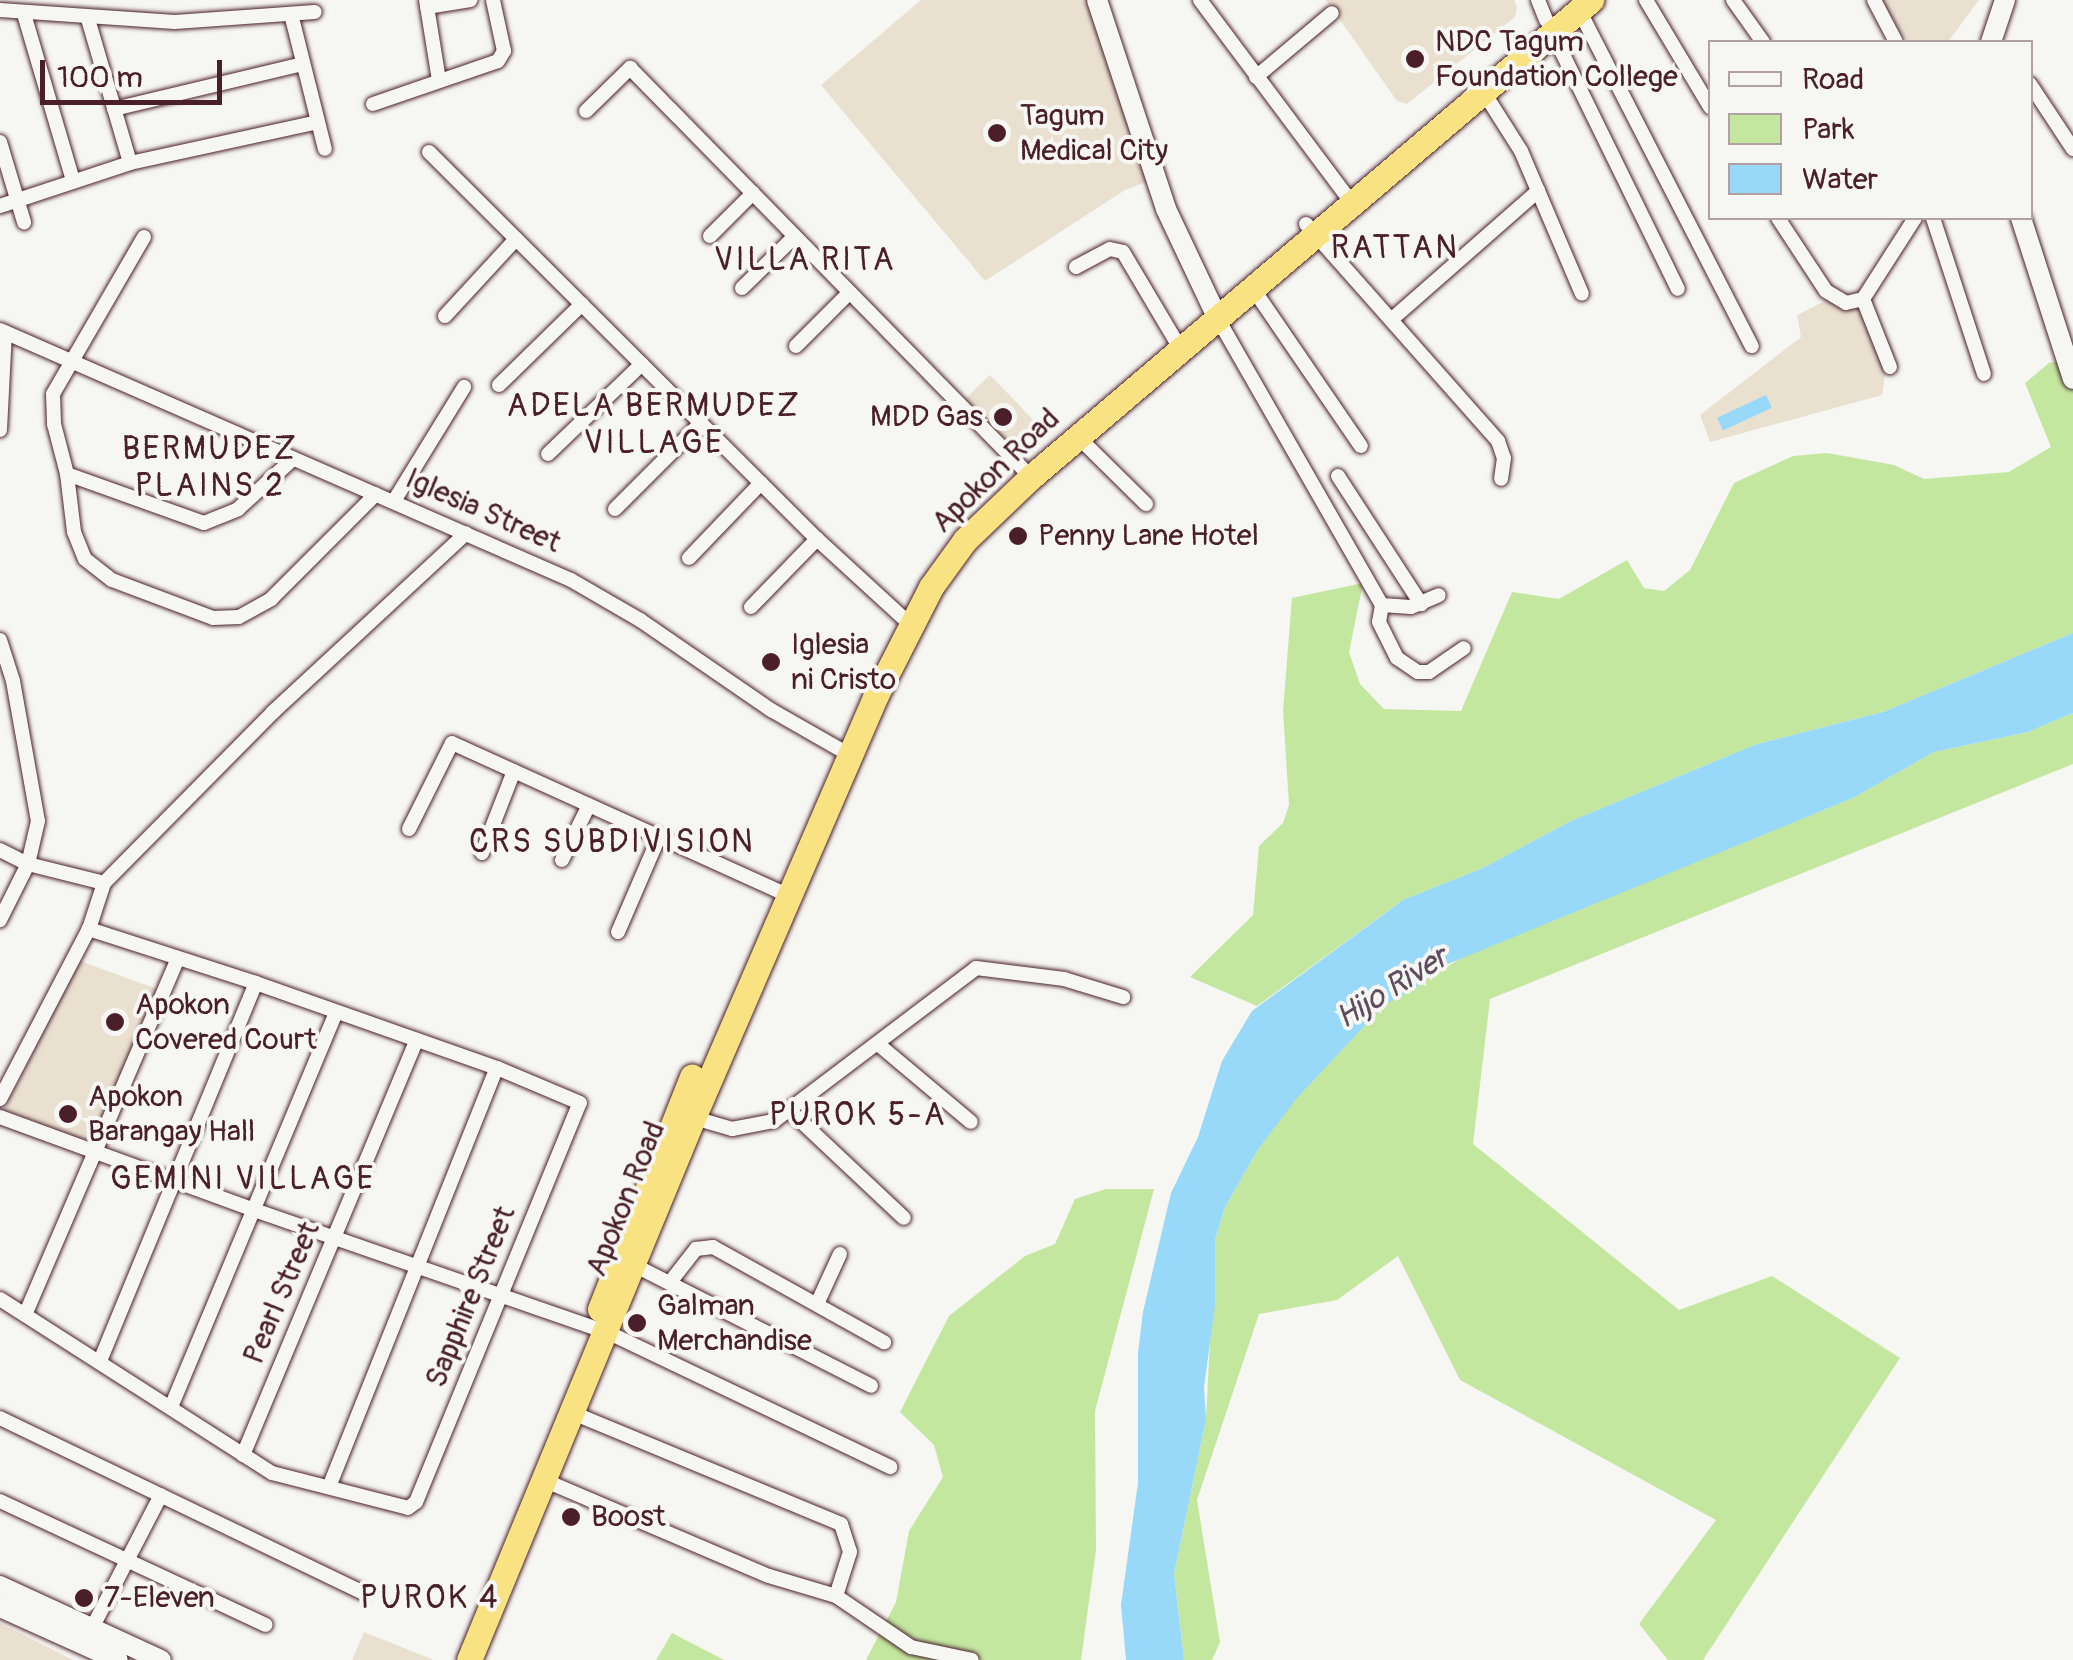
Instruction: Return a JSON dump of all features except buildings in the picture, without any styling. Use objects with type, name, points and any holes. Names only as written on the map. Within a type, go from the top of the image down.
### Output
[{"type":"highway","name":"Apokon Road","points":[[469,1660],[573,1413],[626,1261],[685,1114],[843,752],[906,622],[964,540],[1027,472],[1480,85],[1545,17],[1580,3]]},
{"type":"highway","name":"Apokon Road","points":[[1215,313],[1254,290],[1311,230]]},
{"type":"highway","name":"Apokon Road","points":[[1027,472],[1077,436],[1176,342]]},
{"type":"highway","name":"Apokon Road","points":[[451,1660],[601,1330]]},
{"type":"main road","points":[[1098,0],[1160,194],[1215,313]]},
{"type":"main road","points":[[1996,38],[2005,0]]},
{"type":"main road","points":[[2022,220],[2073,380]]},
{"type":"main road","points":[[0,1586],[88,1635],[118,1660]]},
{"type":"main road","points":[[0,1608],[161,1660]]},
{"type":"street","points":[[439,80],[426,3],[470,0]]},
{"type":"street","points":[[372,104],[491,66],[502,57],[493,0]]},
{"type":"street","points":[[1200,0],[1347,198]]},
{"type":"street","points":[[1646,0],[1708,104]]},
{"type":"street","points":[[1733,0],[1762,40]]},
{"type":"street","points":[[1874,0],[1895,40]]},
{"type":"street","points":[[1580,3],[1752,346]]},
{"type":"street","points":[[0,10],[175,22],[316,12]]},
{"type":"street","points":[[1256,76],[1332,12]]},
{"type":"street","points":[[24,14],[73,180]]},
{"type":"street","points":[[291,14],[325,149]]},
{"type":"street","points":[[1545,17],[1678,289]]},
{"type":"street","points":[[88,18],[130,163]]},
{"type":"street","points":[[114,109],[303,64]]},
{"type":"street","points":[[586,111],[630,68],[1027,472]]},
{"type":"street","points":[[1480,85],[1520,152],[1582,294]]},
{"type":"street","points":[[2033,89],[2073,149]]},
{"type":"street","points":[[0,206],[130,163],[318,122]]},
{"type":"street","points":[[0,142],[24,222]]},
{"type":"street","points":[[429,152],[761,484],[906,622]]},
{"type":"street","points":[[1391,320],[1538,191]]},
{"type":"street","points":[[710,236],[753,193]]},
{"type":"street","points":[[1779,220],[1826,291],[1846,303],[1863,299],[1914,220]]},
{"type":"street","points":[[1896,220],[1905,232]]},
{"type":"street","points":[[1934,220],[1984,374]]},
{"type":"street","points":[[1311,230],[1498,441],[1504,458],[1502,480]]},
{"type":"street","points":[[742,288],[795,236]]},
{"type":"street","points":[[144,238],[58,383],[52,407],[78,546],[98,571],[226,620],[271,598],[376,494]]},
{"type":"street","points":[[445,316],[516,238]]},
{"type":"street","points":[[1076,267],[1110,249],[1123,252],[1176,342]]},
{"type":"street","points":[[1254,290],[1361,446]]},
{"type":"street","points":[[796,346],[850,292]]},
{"type":"street","points":[[1863,299],[1890,367]]},
{"type":"street","points":[[499,385],[582,304]]},
{"type":"street","points":[[1215,313],[1382,605],[1391,609],[1420,604],[1439,595]]},
{"type":"street","points":[[0,430],[2,331]]},
{"type":"street","name":"Iglesia Street","points":[[2,331],[394,501],[605,598],[843,752]]},
{"type":"street","points":[[548,454],[642,364]]},
{"type":"street","points":[[394,501],[464,388]]},
{"type":"street","points":[[615,510],[701,423]]},
{"type":"street","points":[[1077,436],[1146,504]]},
{"type":"street","points":[[67,474],[204,522],[238,509],[293,459]]},
{"type":"street","points":[[1338,476],[1420,604]]},
{"type":"street","points":[[689,558],[761,484]]},
{"type":"street","points":[[0,1098],[88,929],[104,884],[273,712],[466,534]]},
{"type":"street","points":[[751,607],[817,539]]},
{"type":"street","points":[[1382,605],[1379,622],[1387,643],[1408,667],[1429,672],[1464,648]]},
{"type":"street","points":[[0,640],[13,681],[36,802],[37,838],[0,920]]},
{"type":"street","points":[[408,829],[452,743],[784,894]]},
{"type":"street","points":[[482,853],[514,771]]},
{"type":"street","points":[[562,860],[589,805]]},
{"type":"street","points":[[618,932],[660,837]]},
{"type":"street","points":[[0,850],[28,864],[104,884]]},
{"type":"street","points":[[0,1299],[243,1456],[288,1479],[329,1487],[497,1068],[88,929]]},
{"type":"street","points":[[24,1315],[177,961]]},
{"type":"street","points":[[685,1114],[747,1129],[790,1112],[976,968],[1064,979],[1123,996]]},
{"type":"street","points":[[100,1362],[256,983]]},
{"type":"street","points":[[171,1407],[336,1012]]},
{"type":"street","name":"Pearl Street","points":[[243,1456],[417,1040]]},
{"type":"street","points":[[878,1044],[971,1122]]},
{"type":"street","name":"Sapphire Street","points":[[329,1487],[408,1508],[416,1502],[580,1103],[497,1068]]},
{"type":"street","points":[[790,1112],[904,1218]]},
{"type":"street","points":[[0,1116],[172,1181],[601,1330],[890,1467]]},
{"type":"street","points":[[671,1281],[696,1249],[708,1245],[884,1342]]},
{"type":"street","points":[[817,1304],[840,1254]]},
{"type":"street","points":[[626,1261],[871,1386]]},
{"type":"street","points":[[573,1413],[842,1524],[850,1552],[836,1596]]},
{"type":"street","points":[[0,1418],[362,1592]]},
{"type":"street","points":[[546,1481],[769,1576],[836,1596],[911,1647],[972,1660]]},
{"type":"street","points":[[88,1635],[160,1495]]},
{"type":"street","points":[[0,1500],[266,1625]]},
{"type":"shaded area","name":"Tagum Medical City","points":[[921,0],[1092,0],[1149,181],[1125,190],[985,281],[821,85]]},
{"type":"shaded area","name":"NDC Tagum Foundation College","points":[[1326,0],[1514,0],[1517,7],[1515,17],[1407,104],[1397,101]]},
{"type":"shaded area","points":[[1879,0],[1979,0],[1949,40],[1907,40]]},
{"type":"shaded area","points":[[1827,300],[1860,306],[1886,367],[1882,395],[1710,442],[1700,415],[1801,337],[1797,315]]},
{"type":"shaded area","points":[[990,375],[1038,425],[1013,448],[966,399]]},
{"type":"shaded area","points":[[80,961],[160,990],[94,1144],[4,1110]]},
{"type":"shaded area","points":[[0,1623],[73,1660],[0,1660]]},
{"type":"shaded area","points":[[364,1632],[434,1660],[352,1660]]},
{"type":"green space","points":[[2073,358],[2073,633],[1883,712],[1757,744],[1571,821],[1483,868],[1403,900],[1257,1006],[1190,977],[1253,915],[1259,846],[1283,823],[1289,805],[1283,710],[1292,598],[1363,583],[1349,652],[1360,684],[1384,709],[1461,711],[1512,592],[1559,599],[1627,560],[1644,588],[1664,591],[1690,570],[1734,483],[1793,456],[1827,453],[1894,465],[1924,479],[2009,472],[2051,447],[2025,383],[2049,363]]},
{"type":"green space","points":[[2073,713],[2073,764],[1490,999],[1473,1144],[1679,1310],[1772,1276],[1900,1358],[1703,1660],[1668,1660],[1639,1624],[1716,1520],[1460,1380],[1398,1256],[1337,1300],[1259,1314],[1197,1500],[1220,1642],[1212,1660],[1184,1660],[1174,1574],[1206,1419],[1215,1240],[1225,1207],[1257,1151],[1295,1099],[1385,1004],[1468,954],[1853,798],[1934,752],[2028,732]]},
{"type":"green space","points":[[1106,1189],[1154,1189],[1095,1411],[1096,1550],[1081,1660],[866,1660],[896,1602],[909,1531],[943,1477],[934,1445],[900,1412],[949,1316],[1025,1256],[1055,1244],[1075,1199]]},
{"type":"green space","points":[[672,1633],[724,1660],[656,1660]]},
{"type":"water","points":[[1766,395],[1772,408],[1723,431],[1717,418]]},
{"type":"water","name":"Hijo River","points":[[2073,633],[2073,713],[2028,732],[1934,752],[1853,798],[1438,968],[1414,990],[1385,1004],[1296,1099],[1257,1151],[1225,1207],[1215,1240],[1215,1305],[1204,1387],[1206,1419],[1174,1574],[1184,1660],[1126,1660],[1121,1605],[1138,1483],[1138,1353],[1143,1312],[1171,1193],[1198,1137],[1222,1061],[1252,1011],[1403,900],[1483,868],[1571,821],[1757,744],[1883,712]]},
{"type":"place","name":"NDC Tagum Foundation College","points":[[1415,59]]},
{"type":"place","name":"Tagum Medical City","points":[[997,133]]},
{"type":"place","name":"MDD Gas","points":[[1003,417]]},
{"type":"place","name":"Penny Lane Hotel","points":[[1018,536]]},
{"type":"place","name":"Iglesia ni Cristo","points":[[771,662]]},
{"type":"place","name":"Apokon Covered Court","points":[[115,1022]]},
{"type":"place","name":"Apokon Barangay Hall","points":[[68,1114]]},
{"type":"place","name":"Galman Merchandise","points":[[637,1323]]},
{"type":"place","name":"Boost","points":[[571,1517]]},
{"type":"place","name":"7-Eleven","points":[[84,1598]]},
{"type":"district","name":"RATTAN","points":[[1395,248]]},
{"type":"district","name":"VILLA RITA","points":[[805,260]]},
{"type":"district","name":"ADELA BERMUDEZ VILLAGE","points":[[654,426]]},
{"type":"district","name":"BERMUDEZ PLAINS 2","points":[[210,468]]},
{"type":"district","name":"CRS SUBDIVISION","points":[[612,842]]},
{"type":"district","name":"PUROK 5-A","points":[[858,1115]]},
{"type":"district","name":"GEMINI VILLAGE","points":[[243,1179]]},
{"type":"district","name":"PUROK 4","points":[[430,1598]]}]
